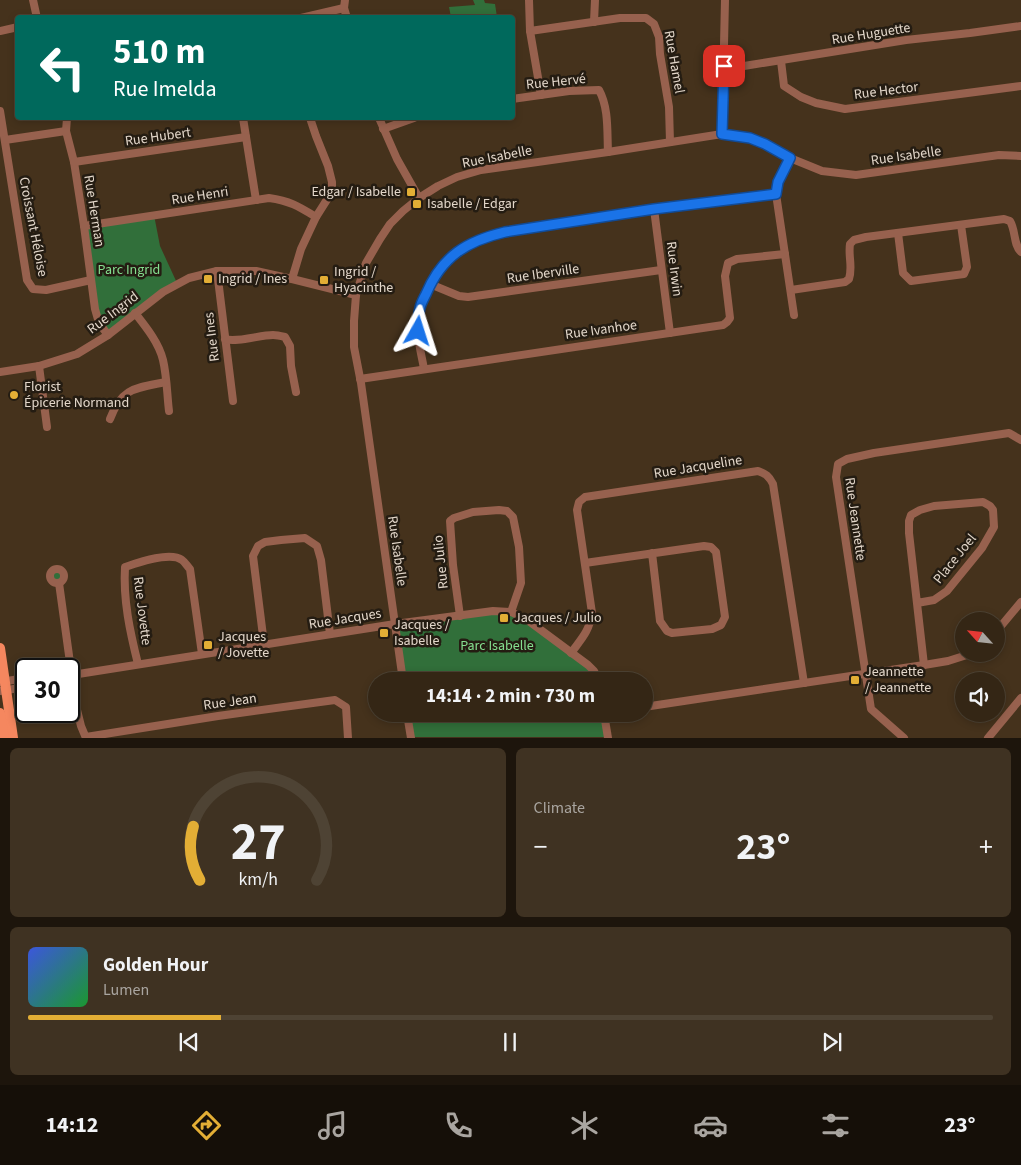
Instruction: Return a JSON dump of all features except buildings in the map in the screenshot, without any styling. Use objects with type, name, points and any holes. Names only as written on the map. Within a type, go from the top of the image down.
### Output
[{"type":"main road","points":[[0,648],[3,686],[13,738]]},
{"type":"main road","points":[[0,713],[4,738]]},
{"type":"street","points":[[33,0],[36,15]]},
{"type":"street","points":[[529,0],[530,31],[541,95]]},
{"type":"street","points":[[594,22],[595,0]]},
{"type":"street","points":[[722,134],[725,0]]},
{"type":"street","points":[[310,15],[344,4]]},
{"type":"street","name":"Rue Hamel","points":[[530,31],[620,18],[646,18],[654,24],[659,37],[669,107],[670,142]]},
{"type":"street","name":"Rue Huguette","points":[[724,66],[744,66],[906,40],[1021,26]]},
{"type":"street","points":[[0,31],[15,28]]},
{"type":"street","name":"Rue Hector","points":[[781,61],[784,86],[816,103],[845,108],[1021,86]]},
{"type":"street","name":"Rue Hervé","points":[[515,99],[569,91],[599,90],[604,98],[608,152]]},
{"type":"street","name":"Croissant Héloise","points":[[0,111],[27,280],[33,289],[46,290],[91,280]]},
{"type":"street","name":"Rue Herman","points":[[67,120],[66,131],[74,162],[95,309],[99,323],[108,335]]},
{"type":"street","points":[[243,120],[256,200]]},
{"type":"street","points":[[292,279],[301,249],[316,217],[332,190],[328,166],[311,120]]},
{"type":"street","points":[[380,120],[397,159],[419,198]]},
{"type":"street","points":[[383,129],[408,120]]},
{"type":"street","points":[[5,140],[66,131]]},
{"type":"street","name":"Rue Isabelle","points":[[402,672],[354,347],[354,321],[356,295],[366,263],[390,224],[403,211],[438,186],[457,177],[481,170],[722,134],[750,138],[790,158],[822,171],[856,176],[999,155],[1021,156]]},
{"type":"street","name":"Rue Hubert","points":[[74,162],[246,137]]},
{"type":"street","points":[[790,158],[778,182],[776,194],[794,315]]},
{"type":"street","points":[[424,369],[418,331],[420,309],[430,284],[438,271],[450,257],[474,241],[505,232],[654,209],[776,194]]},
{"type":"street","name":"Rue Henri","points":[[84,226],[269,198],[291,203],[316,217]]},
{"type":"street","name":"Rue Irwin","points":[[654,209],[670,333]]},
{"type":"street","points":[[791,290],[845,282],[850,279],[850,244],[854,240],[866,237],[1004,219],[1010,221],[1013,226],[1017,248],[1021,252]]},
{"type":"street","points":[[898,234],[904,273],[911,281],[964,274],[967,267],[961,225]]},
{"type":"street","name":"Rue Ivanhoe","points":[[360,379],[717,327],[727,322],[730,318],[725,276],[728,263],[737,259],[785,254]]},
{"type":"street","name":"Rue Iberville","points":[[430,284],[459,296],[468,296],[661,270]]},
{"type":"street","name":"Rue Ingrid","points":[[0,372],[38,366],[77,354],[108,335],[163,292],[189,278],[217,271],[256,271],[356,295]]},
{"type":"street","name":"Rue Ines","points":[[217,271],[232,401]]},
{"type":"street","points":[[136,313],[163,359],[169,411]]},
{"type":"street","points":[[225,339],[236,340],[274,335],[285,337],[290,346],[296,392]]},
{"type":"street","points":[[38,366],[47,427]]},
{"type":"street","points":[[110,419],[113,411],[125,394],[135,389],[166,382]]},
{"type":"street","name":"Rue Jeannette","points":[[904,738],[871,709],[836,477],[838,464],[847,459],[874,453],[1009,434],[1021,440]]},
{"type":"street","name":"Rue Jacqueline","points":[[571,653],[586,632],[592,613],[577,510],[579,502],[585,497],[758,471],[770,477],[773,484],[804,683]]},
{"type":"street","name":"Place Joel","points":[[917,603],[934,600],[947,592],[982,548],[994,527],[990,506],[983,502],[934,506],[911,515],[909,533],[924,665]]},
{"type":"street","name":"Rue Julio","points":[[460,616],[453,565],[450,521],[473,512],[482,511],[507,511],[513,517],[519,547],[521,583],[511,612]]},
{"type":"street","points":[[264,644],[253,556],[258,546],[265,542],[305,538],[317,546],[321,560],[330,634]]},
{"type":"street","points":[[585,563],[652,553],[704,546],[711,547],[716,552],[725,617],[721,624],[712,629],[667,632],[660,621],[652,553]]},
{"type":"street","name":"Rue Jovette","points":[[138,664],[130,632],[124,586],[125,568],[144,560],[174,557],[181,559],[190,569],[202,654]]},
{"type":"street","points":[[59,583],[68,658]]},
{"type":"street","points":[[1005,621],[1021,602]]},
{"type":"street","name":"Rue Jacques","points":[[80,673],[395,624],[493,611],[511,612],[526,619],[594,672]]},
{"type":"street","points":[[653,706],[955,659]]},
{"type":"street","points":[[3,686],[15,682]]},
{"type":"street","points":[[988,738],[1021,698]]},
{"type":"street","name":"Rue Jean","points":[[86,737],[335,700],[346,707],[348,738]]},
{"type":"street","points":[[80,722],[86,737]]},
{"type":"street","points":[[408,722],[411,738]]},
{"type":"street","points":[[605,722],[608,738]]},
{"type":"green space","points":[[473,0],[484,0],[485,3],[495,4],[497,15],[451,15],[449,7],[475,5]]},
{"type":"green space","name":"Parc Ingrid","points":[[154,215],[160,246],[177,283],[108,335],[99,323],[85,230],[94,223]]},
{"type":"green space","points":[[54,569],[60,569],[64,576],[60,583],[54,583],[50,579],[50,573]]},
{"type":"green space","name":"Parc Isabelle","points":[[511,612],[571,653],[590,672],[402,672],[395,624]]},
{"type":"green space","points":[[408,722],[606,722],[609,737],[411,737]]},
{"type":"place","name":"Edgar / Isabelle","points":[[411,192]]},
{"type":"place","name":"Isabelle / Edgar","points":[[417,204]]},
{"type":"place","name":"Ingrid / Ines","points":[[208,279]]},
{"type":"place","name":"Ingrid / Hyacinthe","points":[[324,280]]},
{"type":"place","name":"Florist Épicerie Normand","points":[[14,395]]},
{"type":"place","name":"Jacques / Julio","points":[[504,618]]},
{"type":"place","name":"Jacques / Isabelle","points":[[384,633]]},
{"type":"place","name":"Jacques / Jovette","points":[[208,645]]},
{"type":"place","name":"Jeannette / Jeannette","points":[[855,680]]},
{"type":"route","points":[[418,331],[420,309],[430,284],[438,271],[450,257],[474,241],[486,236],[654,209],[776,194],[778,182],[790,158],[750,138],[722,134],[724,66]]}]
